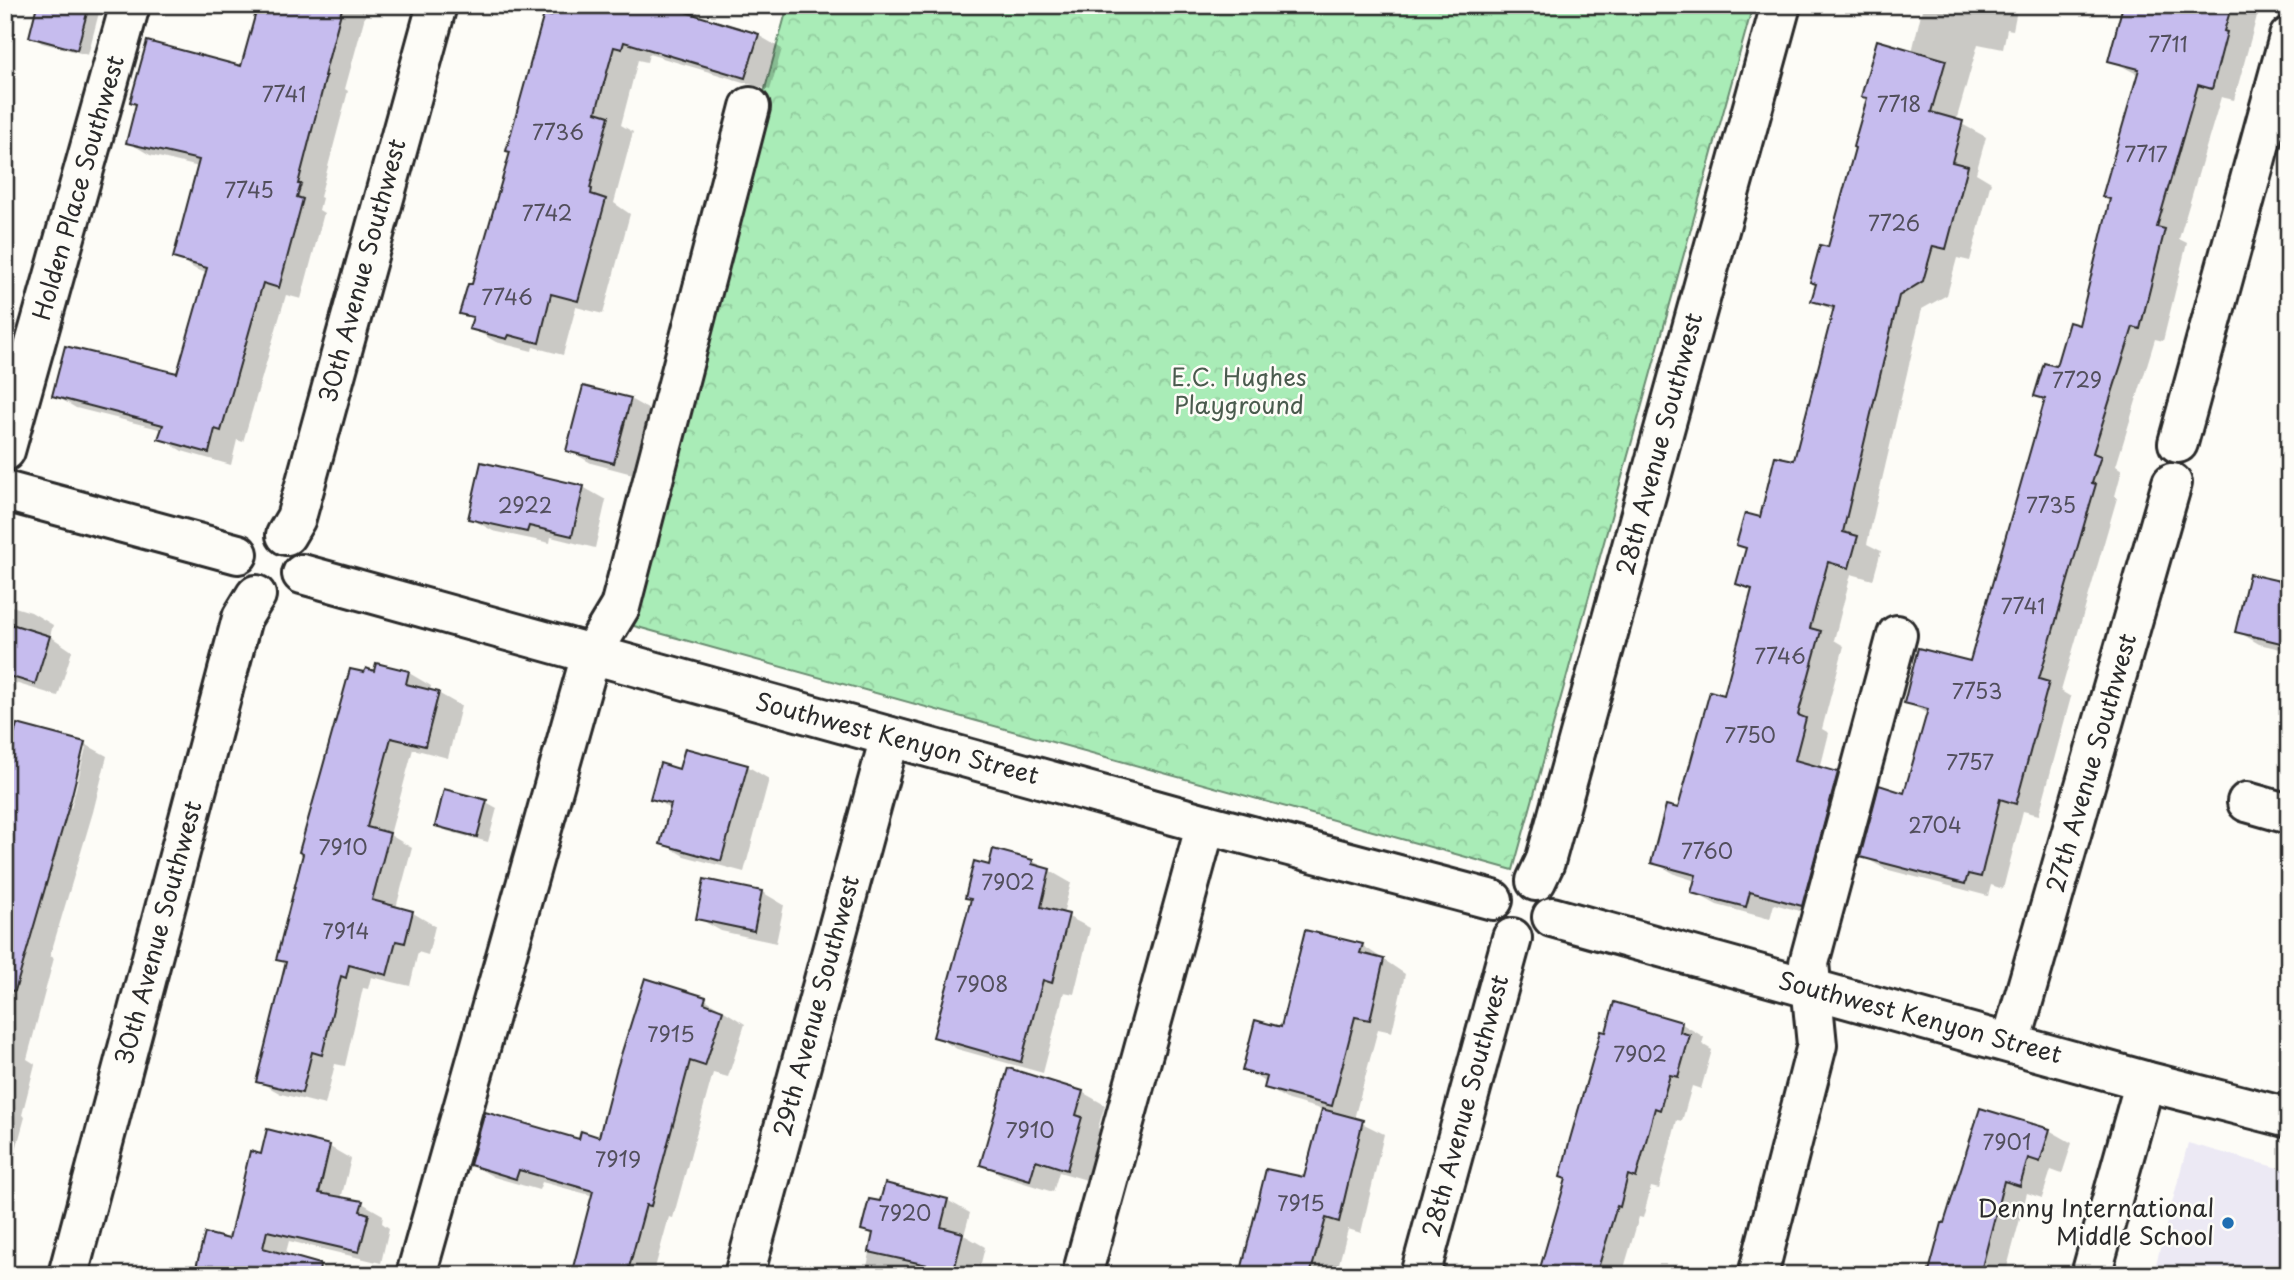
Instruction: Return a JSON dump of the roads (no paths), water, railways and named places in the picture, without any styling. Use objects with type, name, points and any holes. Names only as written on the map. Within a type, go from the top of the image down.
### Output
[{"type":"street","name":"Holden Place Southwest","points":[[5,451],[130,5]]},
{"type":"street","name":"30th Avenue Southwest","points":[[286,535],[296,518],[436,5]]},
{"type":"street","name":"28th Avenue Southwest","points":[[1536,881],[1545,862],[1781,5]]},
{"type":"street","points":[[2178,443],[2289,37]]},
{"type":"street","points":[[416,1275],[591,655],[620,607],[750,107]]},
{"type":"street","name":"27th Avenue Southwest","points":[[2011,1043],[2172,484]]},
{"type":"street","points":[[5,491],[238,554]]},
{"type":"street","points":[[276,531],[286,535],[301,550],[304,561],[300,582],[283,596],[272,598],[256,595],[242,584],[237,573],[238,554],[246,541],[255,534],[276,531]]},
{"type":"street","name":"Southwest Kenyon Street","points":[[302,574],[1206,824],[1493,900]]},
{"type":"street","name":"30th Avenue Southwest","points":[[68,1275],[242,618],[256,595]]},
{"type":"street","points":[[1758,1275],[1817,1045],[1809,963],[1897,635]]},
{"type":"street","name":"29th Avenue Southwest","points":[[744,1275],[890,737]]},
{"type":"street","points":[[2247,802],[2289,814]]},
{"type":"street","points":[[1082,1275],[1206,824]]},
{"type":"street","points":[[1526,878],[1536,881],[1550,896],[1552,917],[1540,933],[1521,940],[1511,938],[1496,926],[1492,917],[1493,900],[1498,889],[1506,882],[1526,878]]},
{"type":"street","name":"Southwest Kenyon Street","points":[[1552,917],[2145,1081],[2289,1118]]},
{"type":"street","name":"28th Avenue Southwest","points":[[1420,1275],[1511,938]]},
{"type":"street","points":[[2091,1275],[2145,1081]]},
{"type":"place","name":"Denny International Middle School","points":[[2228,1223]]},
{"type":"park label","name":"E.C. Hughes Playground","points":[[1239,392]]}]
